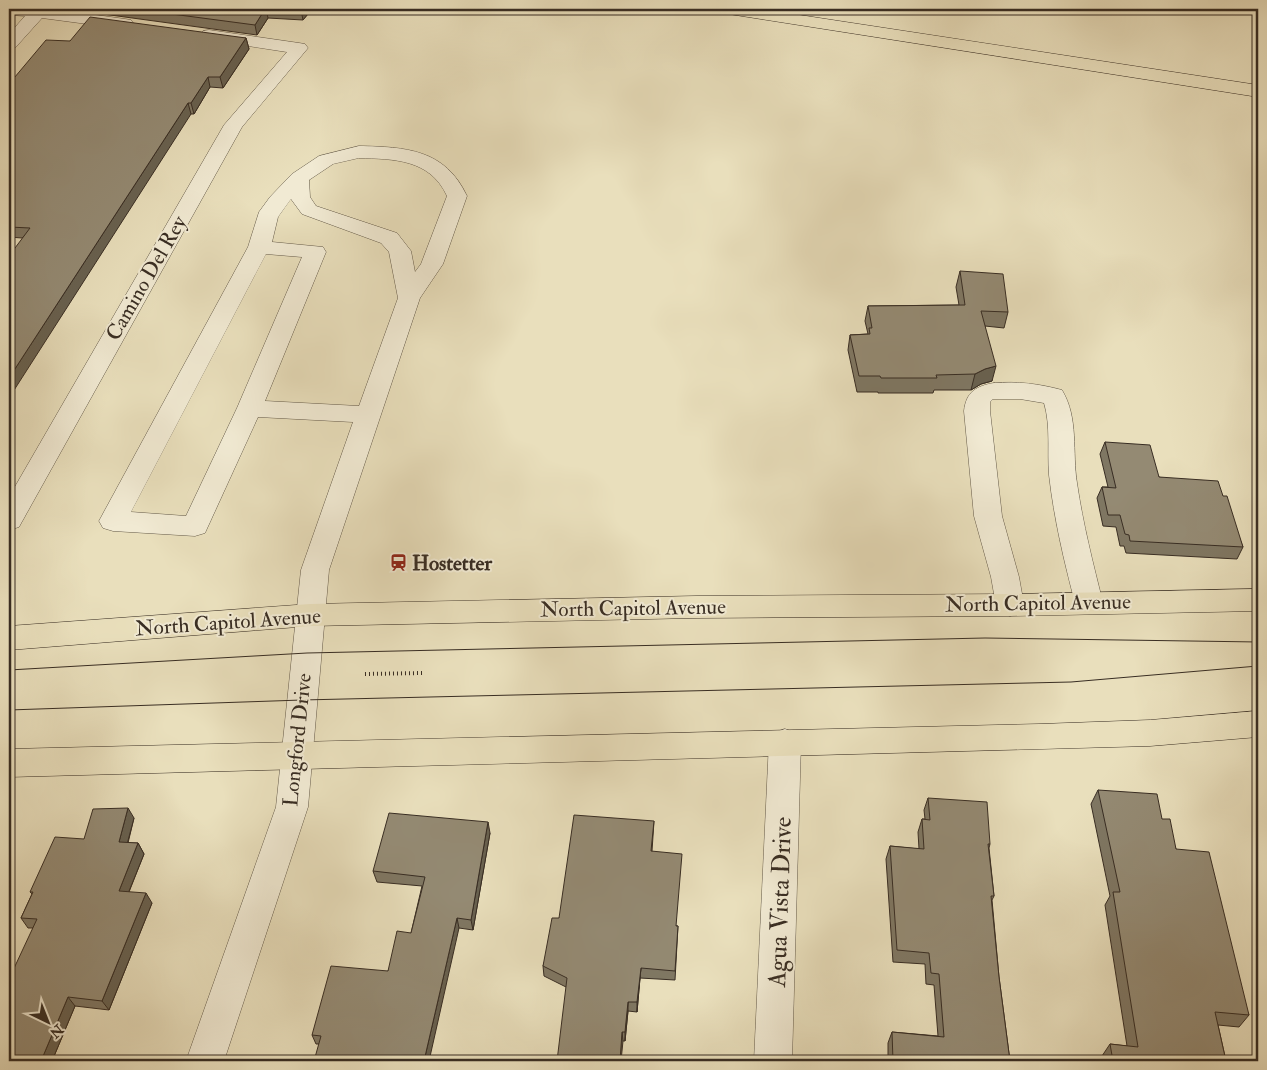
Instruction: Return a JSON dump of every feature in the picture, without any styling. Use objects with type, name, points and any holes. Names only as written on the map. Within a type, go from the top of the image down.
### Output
[{"type":"main road","points":[[729,9],[1258,91]]},
{"type":"main road","name":"North Capitol Avenue","points":[[9,638],[310,615],[696,607],[1010,605],[1258,600]]},
{"type":"main road","points":[[9,763],[1150,733],[1258,724]]},
{"type":"street","points":[[9,10],[145,26]]},
{"type":"street","points":[[9,44],[38,12]]},
{"type":"street","name":"Camino Del Rey","points":[[9,520],[234,125],[300,48],[193,33]]},
{"type":"street","name":"Longford Drive","points":[[205,1061],[292,807],[314,570],[409,298],[432,264],[457,196],[450,181],[433,167],[412,156],[392,153],[359,152],[326,160],[299,178],[273,206],[266,219],[262,241],[114,521],[195,526],[249,408]]},
{"type":"street","points":[[299,178],[300,197],[309,210],[389,238],[400,251],[409,298]]},
{"type":"street","points":[[262,241],[282,223],[298,217],[330,218]]},
{"type":"street","points":[[262,241],[315,252],[249,408],[368,415]]},
{"type":"street","points":[[1010,605],[1005,577],[988,516],[977,411],[978,400],[986,392],[1039,392],[1053,396],[1059,405],[1061,464],[1078,561],[1088,603]]},
{"type":"street","name":"Agua Vista Drive","points":[[773,1061],[785,742]]},
{"type":"path","points":[[365,674],[423,673]]},
{"type":"building","points":[[134,9],[265,9],[255,25]]},
{"type":"building","points":[[90,17],[246,38],[220,77],[208,77],[191,103],[188,103],[9,378],[9,256],[30,228],[9,227],[9,84],[46,40],[70,41]]},
{"type":"building","points":[[960,271],[1003,274],[1008,312],[981,311],[996,366],[975,374],[936,375],[937,378],[859,376],[850,335],[870,334],[869,328],[872,328],[868,306],[965,305]]},
{"type":"building","points":[[1105,442],[1150,445],[1159,477],[1218,481],[1223,496],[1227,496],[1243,547],[1130,541],[1129,535],[1125,534],[1120,515],[1108,515],[1102,487],[1116,488]]},
{"type":"building","points":[[1098,790],[1157,794],[1162,819],[1170,819],[1176,849],[1209,852],[1249,1015],[1215,1012],[1226,1061],[1113,1061],[1110,1044],[1138,1047],[1113,892],[1120,892]]},
{"type":"building","points":[[928,798],[987,802],[990,844],[988,844],[994,896],[991,896],[1010,1061],[893,1061],[892,1032],[944,1037],[939,974],[931,973],[929,953],[897,950],[890,846],[924,849],[922,819],[930,820]]},
{"type":"building","points":[[128,808],[119,842],[138,843],[119,891],[146,893],[102,1001],[68,997],[41,1061],[9,1061],[9,979],[37,919],[21,918],[33,892],[30,892],[55,837],[84,839],[93,809]]},
{"type":"building","points":[[389,813],[488,822],[471,920],[457,918],[424,1061],[314,1061],[321,1036],[312,1035],[331,966],[388,971],[397,931],[411,933],[425,877],[373,871]]},
{"type":"building","points":[[574,815],[654,821],[651,851],[682,854],[676,926],[678,926],[675,971],[641,968],[637,1002],[628,1002],[625,1032],[622,1032],[620,1061],[557,1061],[567,978],[543,966],[552,918],[559,918]]},
{"type":"tram line","points":[[9,670],[307,653],[985,638],[1258,642]]},
{"type":"tram line","points":[[9,710],[302,700],[1071,682],[1258,666]]},
{"type":"place","name":"Hostetter","points":[[398,563]]}]
